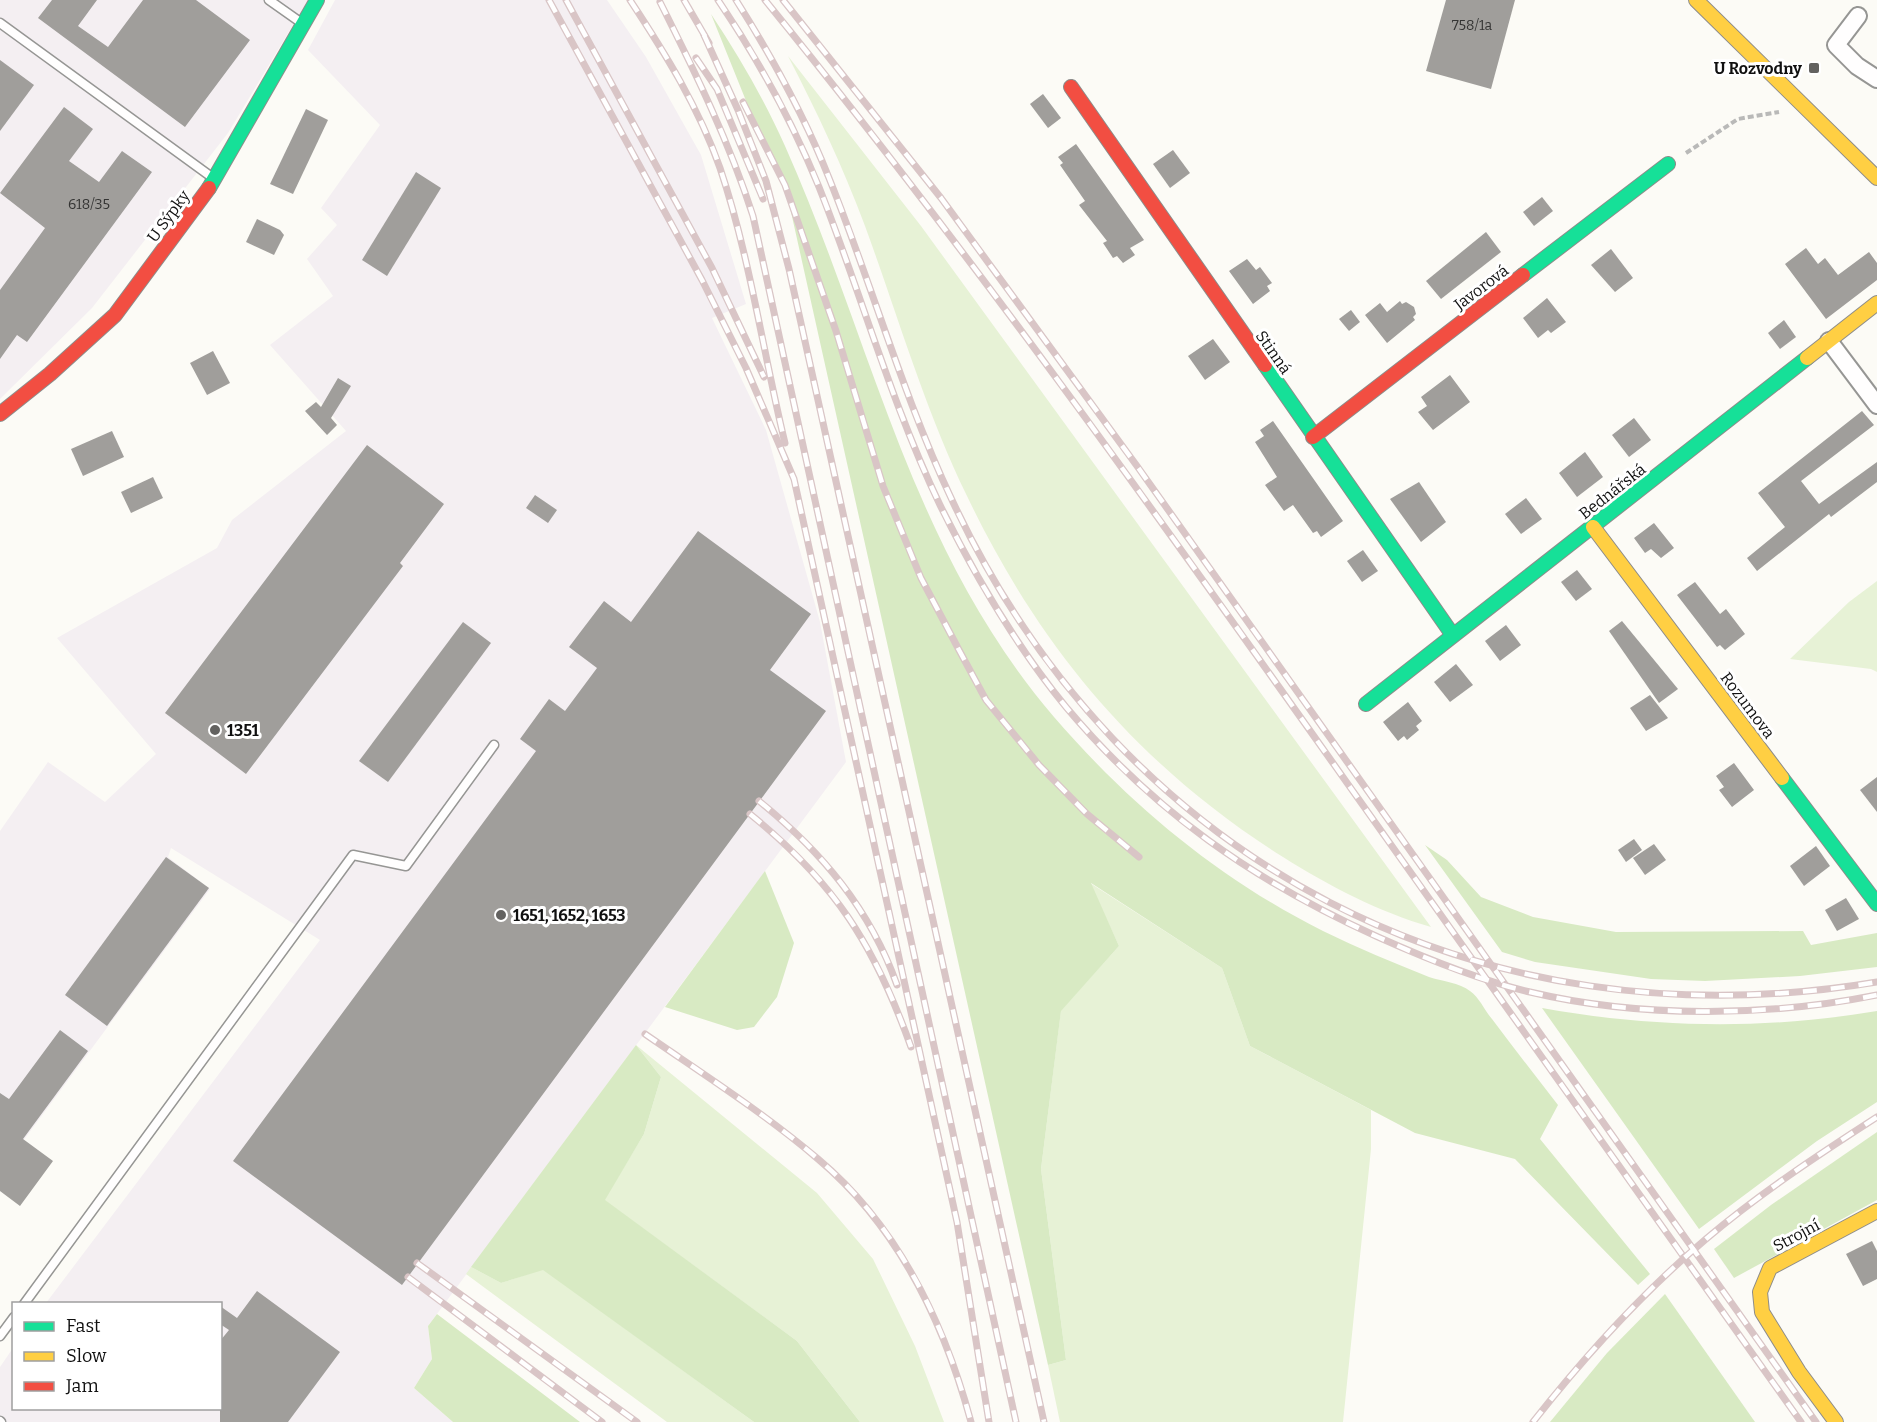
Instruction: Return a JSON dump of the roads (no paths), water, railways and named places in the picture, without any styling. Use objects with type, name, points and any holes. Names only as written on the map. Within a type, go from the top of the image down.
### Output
[{"type":"street","name":"U Sýpky","points":[[0,414],[50,374],[115,315],[215,180],[317,0]]},
{"type":"street","points":[[1696,0],[1877,178]]},
{"type":"street","points":[[1858,16],[1836,45],[1857,66],[1877,79]]},
{"type":"street","name":"Stinná","points":[[1071,87],[1452,634]]},
{"type":"street","name":"Javorová","points":[[1313,436],[1668,164]]},
{"type":"street","name":"Bednářská","points":[[1366,704],[1452,634],[1593,527],[1877,303]]},
{"type":"street","points":[[1829,341],[1877,405]]},
{"type":"street","name":"Rozumova","points":[[1593,527],[1877,904]]},
{"type":"street","name":"Strojní","points":[[1836,1422],[1799,1372],[1762,1312],[1760,1292],[1770,1268],[1877,1211]]},
{"type":"lane","points":[[269,0],[303,24]]},
{"type":"lane","points":[[0,23],[215,180]]},
{"type":"lane","points":[[25,1302],[353,855],[406,866],[494,745]]},
{"type":"lane","points":[[0,1336],[12,1320]]},
{"type":"railway","points":[[549,0],[702,280],[746,368],[794,479],[957,1222],[989,1422]]},
{"type":"railway","points":[[566,0],[712,268],[764,377]]},
{"type":"railway","points":[[630,0],[680,81],[702,124],[720,168],[740,236],[785,443]]},
{"type":"railway","points":[[684,0],[709,43]]},
{"type":"railway","points":[[718,0],[773,91],[809,162],[906,427],[940,505],[967,558],[1013,635],[1066,707],[1134,779],[1171,811],[1248,867],[1333,915],[1434,961],[1530,992],[1615,1007],[1704,1012],[1792,1007],[1877,995]]},
{"type":"railway","points":[[736,0],[787,87],[819,155],[845,218],[934,461],[952,500],[1024,628],[1113,739],[1215,830],[1330,903],[1456,955],[1590,986],[1731,995],[1877,982]]},
{"type":"railway","points":[[765,0],[916,191],[1062,386],[1275,681],[1801,1422]]},
{"type":"railway","points":[[783,0],[941,198],[1137,466],[1816,1422]]},
{"type":"railway","points":[[660,2],[722,134],[753,216],[1016,1422]]},
{"type":"railway","points":[[704,35],[738,110],[766,181],[789,269],[1044,1422]]},
{"type":"railway","points":[[696,58],[717,89],[763,199]]},
{"type":"railway","points":[[743,102],[785,185],[836,331],[883,486],[921,578],[986,700],[1039,765],[1087,814],[1139,857]]},
{"type":"railway","points":[[759,801],[782,820],[842,884],[873,931],[897,985]]},
{"type":"railway","points":[[750,814],[806,865],[829,891],[848,918],[882,977],[911,1047]]},
{"type":"railway","points":[[645,1034],[733,1094],[797,1142],[847,1186],[872,1215],[915,1278],[932,1313],[947,1348],[971,1422]]},
{"type":"railway","points":[[1533,1422],[1615,1326],[1682,1260],[1726,1222],[1768,1191],[1877,1117]]},
{"type":"railway","points":[[417,1263],[637,1422]]},
{"type":"railway","points":[[408,1277],[602,1422]]},
{"type":"place","name":"U Rozvodny","points":[[1814,68]]},
{"type":"place","name":"1351","points":[[215,730]]},
{"type":"place","name":"1651, 1652, 1653","points":[[501,915]]}]
